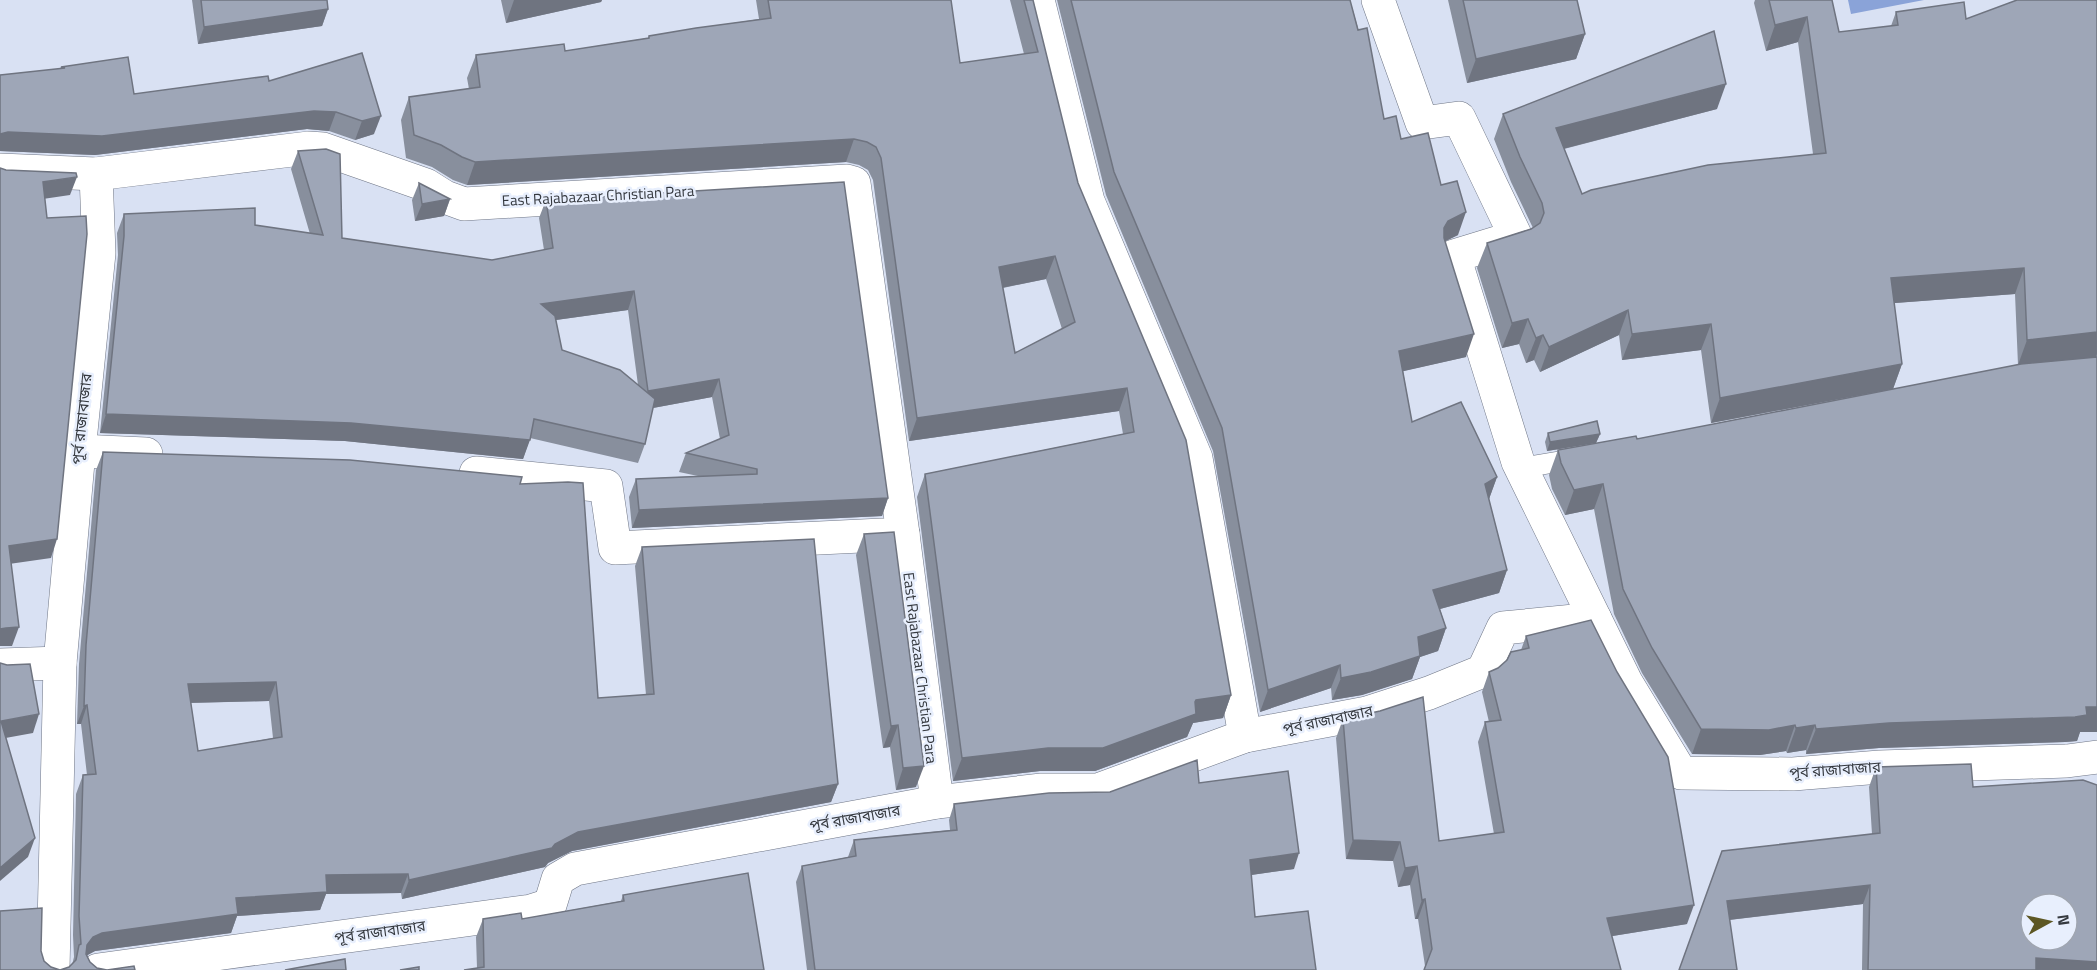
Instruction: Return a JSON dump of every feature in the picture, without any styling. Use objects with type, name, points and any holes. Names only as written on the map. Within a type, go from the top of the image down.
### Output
[{"type":"street","points":[[1038,0],[1088,201],[1197,458],[1245,736]]},
{"type":"street","points":[[1378,0],[1422,123],[1459,118],[1516,237],[1454,256],[1521,468],[1595,619]]},
{"type":"street","name":"East Rajabazaar Christian Para","points":[[0,170],[96,174],[309,147],[323,149],[426,185],[464,204],[854,183],[903,534],[937,802]]},
{"type":"street","name":"পূর্ব রাজাবাজার","points":[[53,970],[60,663],[99,253],[96,174]]},
{"type":"street","points":[[79,451],[171,454]]},
{"type":"street","points":[[451,471],[606,486],[615,548],[903,534]]},
{"type":"street","name":"পূর্ব রাজাবাজার","points":[[98,970],[531,911],[550,905],[558,879],[575,869],[937,802],[1042,790],[1098,790],[1245,736],[1367,713],[1440,689],[1483,671],[1503,628],[1595,619],[1626,682],[1681,773],[1793,774],[1880,767],[2067,761],[2097,757]]},
{"type":"street","points":[[0,665],[60,663]]},
{"type":"lane","points":[[1521,468],[1602,454]]},
{"type":"water","points":[[1848,0],[1924,0],[1851,14]]},
{"type":"building","points":[[201,0],[327,0],[328,9],[204,27]]},
{"type":"building","points":[[768,0],[951,0],[960,63],[1038,52],[1024,0],[1033,0],[1078,183],[1186,440],[1231,695],[1196,700],[1196,714],[1103,748],[1048,748],[962,758],[925,474],[1134,432],[1127,388],[917,418],[881,158],[876,147],[854,139],[475,162],[414,135],[409,97],[480,87],[476,55],[564,44],[565,51],[696,28],[771,18]],"holes":[[[1055,256],[1075,322],[1015,353],[999,267]]]},
{"type":"building","points":[[1071,0],[1350,0],[1358,30],[1367,28],[1384,119],[1396,116],[1401,139],[1428,133],[1441,185],[1457,181],[1466,212],[1448,221],[1444,228],[1444,238],[1474,334],[1399,351],[1412,422],[1461,402],[1497,477],[1485,484],[1507,570],[1433,590],[1446,628],[1418,637],[1420,656],[1371,672],[1341,678],[1340,665],[1268,690],[1222,428],[1114,172]]},
{"type":"building","points":[[1463,0],[1577,0],[1585,34],[1476,59]]},
{"type":"building","points":[[1769,0],[1832,0],[1839,32],[1898,25],[1896,12],[1964,2],[1966,19],[2017,0],[2097,0],[2097,332],[2027,340],[2024,268],[1891,278],[1902,364],[1720,398],[1711,324],[1632,334],[1628,310],[1549,347],[1543,335],[1536,338],[1528,319],[1512,323],[1487,243],[1531,229],[1540,223],[1544,213],[1542,203],[1503,114],[1714,31],[1726,84],[1556,128],[1582,194],[1591,190],[1708,165],[1826,153],[1807,17],[1775,25]]},
{"type":"building","points":[[362,53],[381,116],[362,121],[336,112],[314,111],[102,136],[8,132],[0,134],[0,75],[65,68],[61,67],[128,57],[134,94],[268,76],[269,81]]},
{"type":"building","points":[[326,149],[340,154],[342,238],[492,260],[553,248],[546,200],[844,182],[888,498],[639,510],[636,479],[757,474],[757,469],[686,453],[729,435],[719,379],[648,391],[634,291],[541,304],[555,316],[562,350],[620,370],[655,399],[645,444],[534,419],[530,440],[351,423],[106,414],[124,236],[124,214],[255,208],[255,225],[323,235],[298,151]]},
{"type":"building","points":[[0,168],[76,173],[77,177],[43,182],[47,218],[86,216],[87,234],[57,539],[9,546],[19,627],[0,629]]},
{"type":"building","points":[[419,183],[450,199],[422,204]]},
{"type":"building","points":[[2097,357],[2097,707],[2086,707],[2087,715],[1889,723],[1816,729],[1815,725],[1796,728],[1795,725],[1769,730],[1701,729],[1652,648],[1623,589],[1603,484],[1574,490],[1561,463],[1558,450],[1636,436],[1637,439],[2021,364]]},
{"type":"building","points":[[1597,421],[1600,434],[1550,442],[1548,433]]},
{"type":"building","points":[[103,452],[350,460],[522,477],[520,484],[583,483],[598,698],[654,694],[642,547],[814,539],[838,784],[578,832],[555,844],[552,848],[409,880],[408,874],[326,875],[327,892],[236,898],[238,914],[102,933],[93,937],[87,945],[86,954],[97,968],[107,970],[60,970],[69,967],[76,960],[81,944],[79,916],[83,775],[96,774],[87,705],[84,706],[86,645]],"holes":[[[276,682],[282,737],[198,751],[188,684]]]},
{"type":"building","points":[[894,532],[924,766],[903,768],[898,725],[891,726],[864,534]]},
{"type":"building","points":[[1591,620],[1617,672],[1668,757],[1694,905],[1607,918],[1621,970],[1424,970],[1432,949],[1425,899],[1422,900],[1417,866],[1405,868],[1400,842],[1353,840],[1343,719],[1380,711],[1423,697],[1439,841],[1504,832],[1485,722],[1501,720],[1489,672],[1507,660],[1511,652],[1529,648],[1526,636]]},
{"type":"building","points":[[0,663],[30,664],[39,714],[1,721],[35,838],[0,868]]},
{"type":"building","points":[[1197,760],[1199,783],[1288,771],[1299,853],[1250,860],[1255,917],[1308,911],[1316,970],[815,970],[802,866],[856,856],[854,840],[957,830],[954,804],[1049,793],[1110,792]]},
{"type":"building","points":[[1971,764],[1973,787],[2083,780],[2097,785],[2097,962],[2036,958],[2036,970],[1868,970],[1870,885],[1727,901],[1737,970],[1679,970],[1722,851],[1880,833],[1876,767]]},
{"type":"building","points":[[748,873],[764,970],[464,970],[484,967],[483,919],[521,913],[522,919],[624,901],[623,895]]},
{"type":"building","points":[[42,908],[41,951],[44,961],[60,970],[0,970],[0,911]]},
{"type":"building","points":[[345,959],[346,970],[285,970]]},
{"type":"building","points":[[134,966],[135,970],[107,970]]},
{"type":"building","points":[[419,967],[419,970],[400,970]]}]
